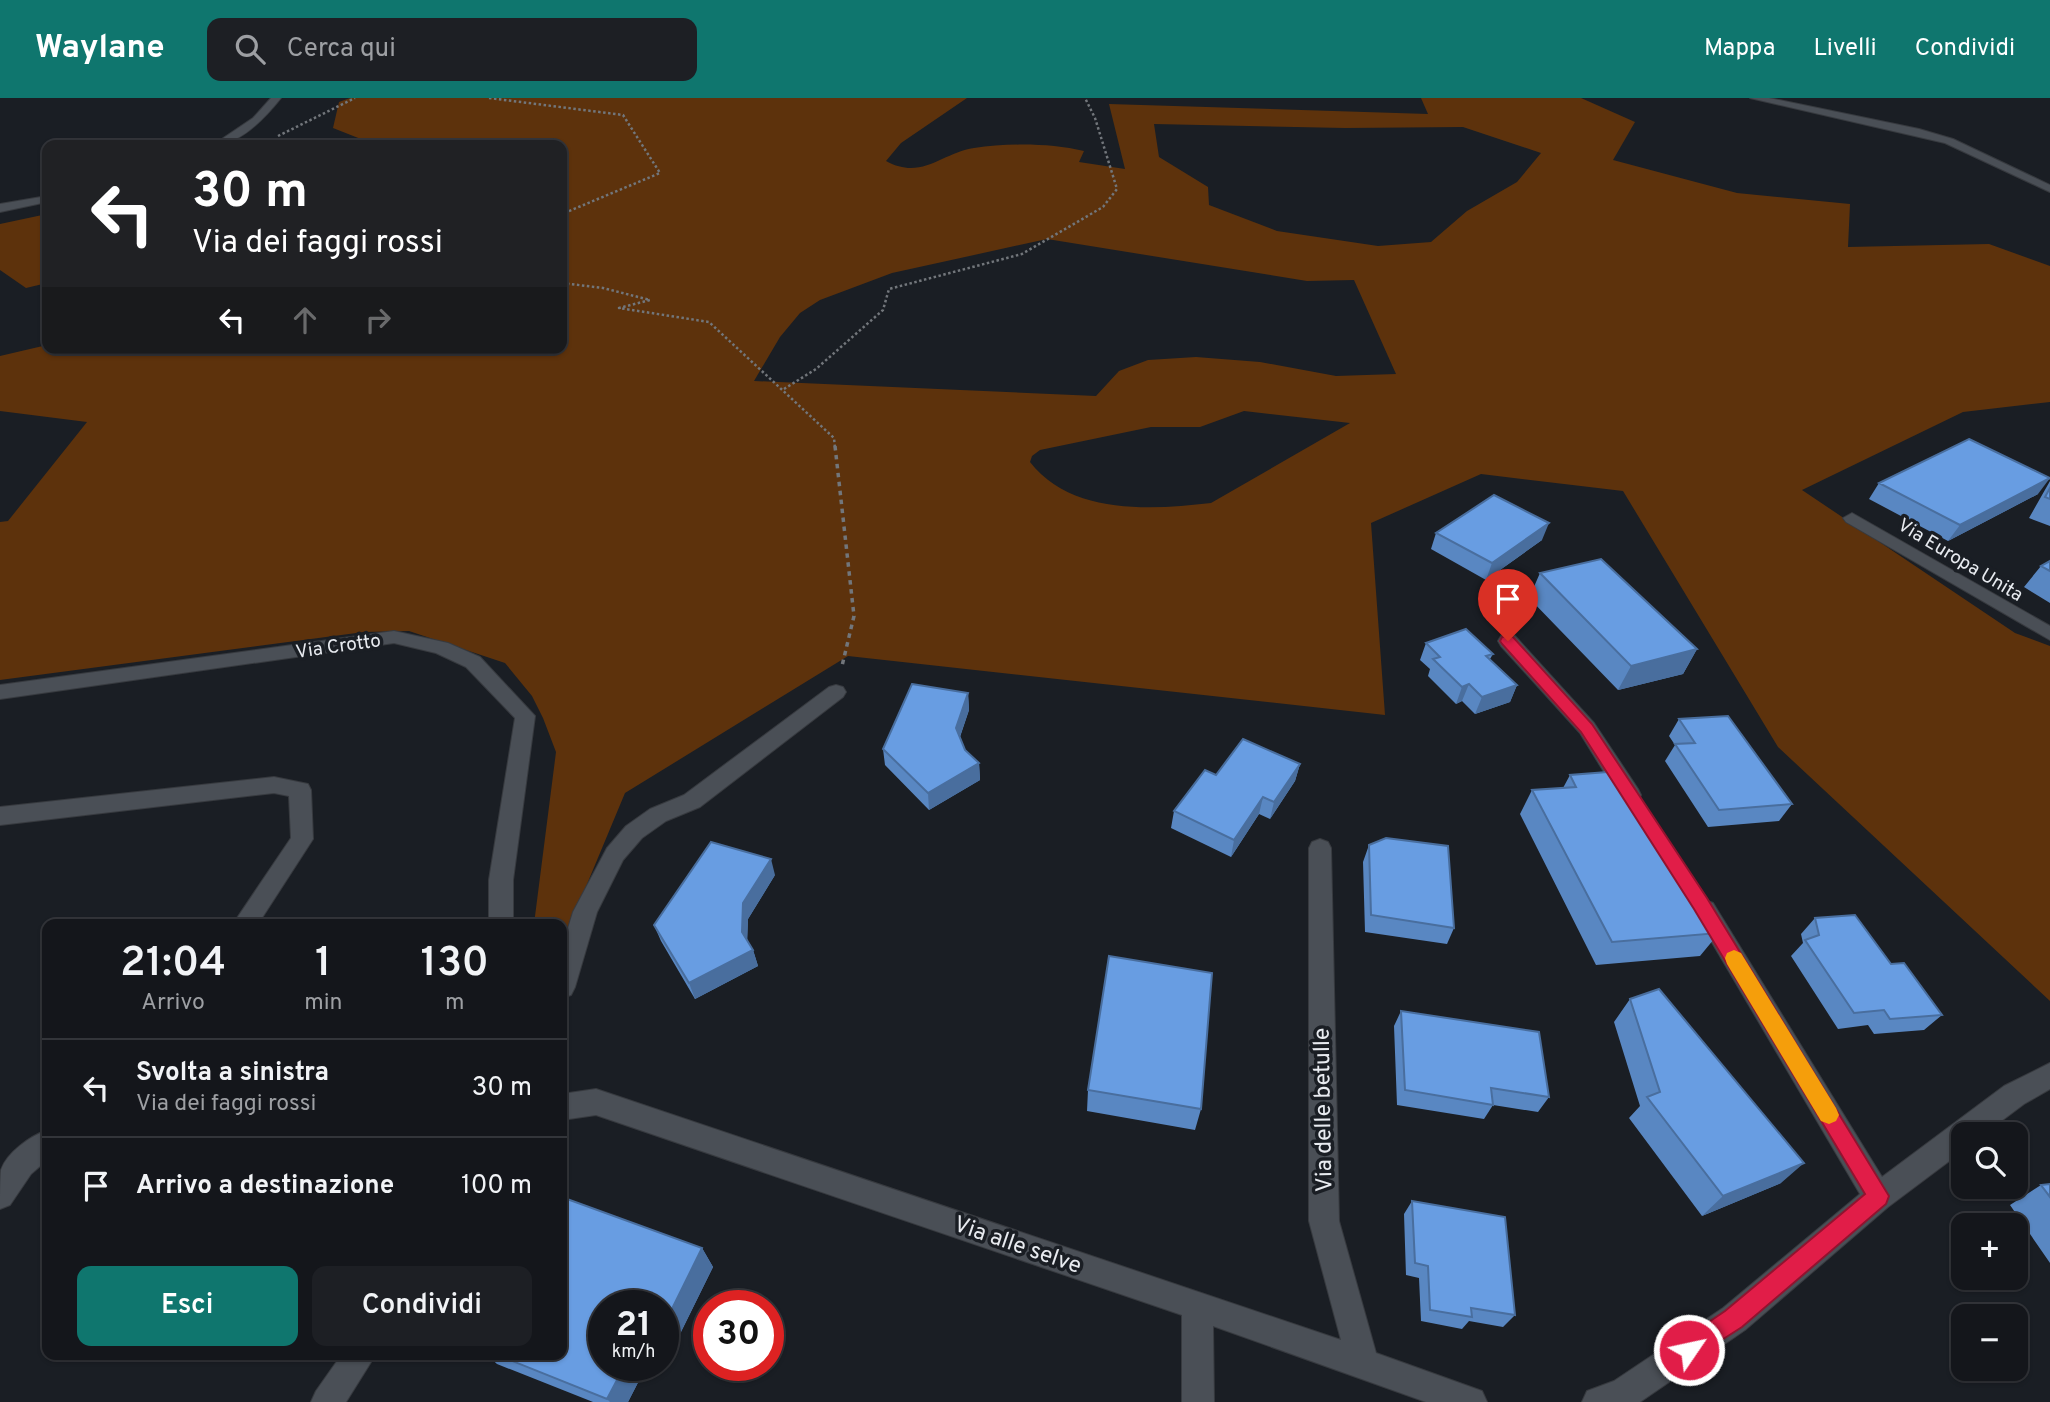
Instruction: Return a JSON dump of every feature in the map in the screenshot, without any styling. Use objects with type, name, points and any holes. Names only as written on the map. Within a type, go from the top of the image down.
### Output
[{"type":"street","points":[[226,140],[257,120],[276,98]]},
{"type":"street","points":[[1755,98],[1919,132],[1949,141],[2050,189]]},
{"type":"street","points":[[0,208],[42,200]]},
{"type":"street","name":"Via Europa Unita","points":[[1852,518],[2050,634]]},
{"type":"street","name":"Via Crotto","points":[[0,692],[394,638],[441,648],[473,662],[525,716],[501,880],[501,919]]},
{"type":"street","points":[[1508,641],[1587,728],[1640,810]]},
{"type":"street","points":[[567,971],[585,912],[615,854],[634,832],[657,815],[692,801],[836,692]]},
{"type":"street","points":[[0,816],[274,785],[300,790],[302,839],[248,919]]},
{"type":"street","name":"Via delle betulle","points":[[1320,848],[1324,1221],[1364,1366]]},
{"type":"street","points":[[1693,892],[1878,1196]]},
{"type":"street","points":[[1598,1402],[1622,1395],[1734,1319],[1878,1196],[2014,1095],[2050,1075]]},
{"type":"street","name":"Via alle selve","points":[[567,1106],[596,1102],[1197,1305],[1471,1402]]},
{"type":"street","points":[[0,1195],[21,1164],[42,1147]]},
{"type":"street","points":[[1197,1305],[1198,1402]]},
{"type":"street","points":[[327,1402],[357,1360]]},
{"type":"path","points":[[270,139],[355,98]]},
{"type":"path","points":[[489,98],[623,115],[660,173],[567,212]]},
{"type":"path","points":[[784,389],[816,369],[883,310],[889,289],[1022,254],[1103,208],[1117,189],[1095,118],[1085,98]]},
{"type":"path","points":[[567,284],[603,288],[650,300],[619,308],[709,322],[834,438],[854,616],[836,692]]},
{"type":"shaded area","points":[[350,98],[967,98],[901,143],[886,161],[899,166],[921,167],[974,148],[1029,145],[1084,151],[1079,162],[1125,169],[1109,104],[1428,114],[1421,98],[1581,98],[1635,122],[1613,160],[1737,193],[1850,204],[1848,247],[1989,244],[2050,266],[2050,402],[1963,412],[1802,490],[2015,633],[2050,646],[2050,1001],[1778,747],[1623,491],[1481,474],[1371,523],[1385,715],[848,656],[625,793],[567,932],[567,919],[535,919],[556,752],[532,696],[505,663],[409,631],[364,632],[0,680],[0,522],[8,521],[87,422],[0,411],[0,356],[42,346],[42,354],[567,354],[567,140],[363,140],[333,128],[339,102]],"holes":[[[1154,124],[1345,128],[1463,127],[1541,153],[1517,182],[1467,211],[1431,242],[1378,246],[1277,231],[1209,205],[1208,187],[1159,157]],[[1047,239],[1307,281],[1354,280],[1396,374],[1336,376],[1260,362],[1196,357],[1148,360],[1119,371],[1096,396],[754,381],[780,337],[800,313],[820,300],[892,273]],[[1244,411],[1350,423],[1211,503],[1138,507],[1089,500],[1067,492],[1047,479],[1030,462],[1032,456],[1040,450],[1151,427],[1200,427]]]},
{"type":"shaded area","points":[[42,215],[42,284],[26,288],[0,270],[0,224]]},
{"type":"building","points":[[1969,439],[2050,478],[1960,525],[1879,483]]},
{"type":"building","points":[[1494,495],[1549,523],[1492,563],[1436,533]]},
{"type":"building","points":[[1601,559],[1697,649],[1631,666],[1540,573]]},
{"type":"building","points":[[2050,561],[2050,571],[2041,566]]},
{"type":"building","points":[[1466,629],[1493,654],[1486,656],[1517,685],[1482,697],[1469,684],[1462,687],[1433,659],[1440,657],[1426,643]]},
{"type":"building","points":[[912,684],[968,693],[956,728],[965,750],[979,763],[928,793],[883,749]]},
{"type":"building","points":[[1728,716],[1792,804],[1719,810],[1675,744],[1695,743],[1679,719]]},
{"type":"building","points":[[1243,739],[1300,764],[1274,802],[1263,797],[1234,840],[1174,811],[1205,770],[1216,775]]},
{"type":"building","points":[[1620,771],[1719,933],[1612,942],[1532,790],[1576,787],[1570,775]]},
{"type":"building","points":[[1386,838],[1448,846],[1454,928],[1371,915],[1369,845]]},
{"type":"building","points":[[711,842],[771,859],[743,903],[742,932],[753,950],[689,983],[654,925]]},
{"type":"building","points":[[1855,915],[1891,964],[1904,963],[1942,1015],[1890,1019],[1884,1010],[1854,1013],[1805,940],[1819,935],[1815,918]]},
{"type":"building","points":[[1109,956],[1212,973],[1201,1109],[1088,1090]]},
{"type":"building","points":[[1659,989],[1804,1163],[1723,1196],[1647,1097],[1660,1092],[1630,999]]},
{"type":"building","points":[[1401,1011],[1539,1032],[1549,1097],[1491,1088],[1493,1105],[1405,1090]]},
{"type":"building","points":[[2050,1184],[2050,1197],[2041,1185]]},
{"type":"building","points":[[567,1199],[702,1248],[679,1295],[679,1290],[588,1290],[588,1381],[617,1381],[607,1399],[510,1360],[567,1360]]},
{"type":"building","points":[[1412,1201],[1505,1217],[1515,1315],[1471,1308],[1472,1317],[1430,1310],[1428,1266],[1415,1263]]},
{"type":"slow traffic","points":[[1734,958],[1829,1115]]},
{"type":"route","points":[[1508,641],[1587,728],[1701,904],[1878,1196],[1734,1319],[1689,1350]]}]
